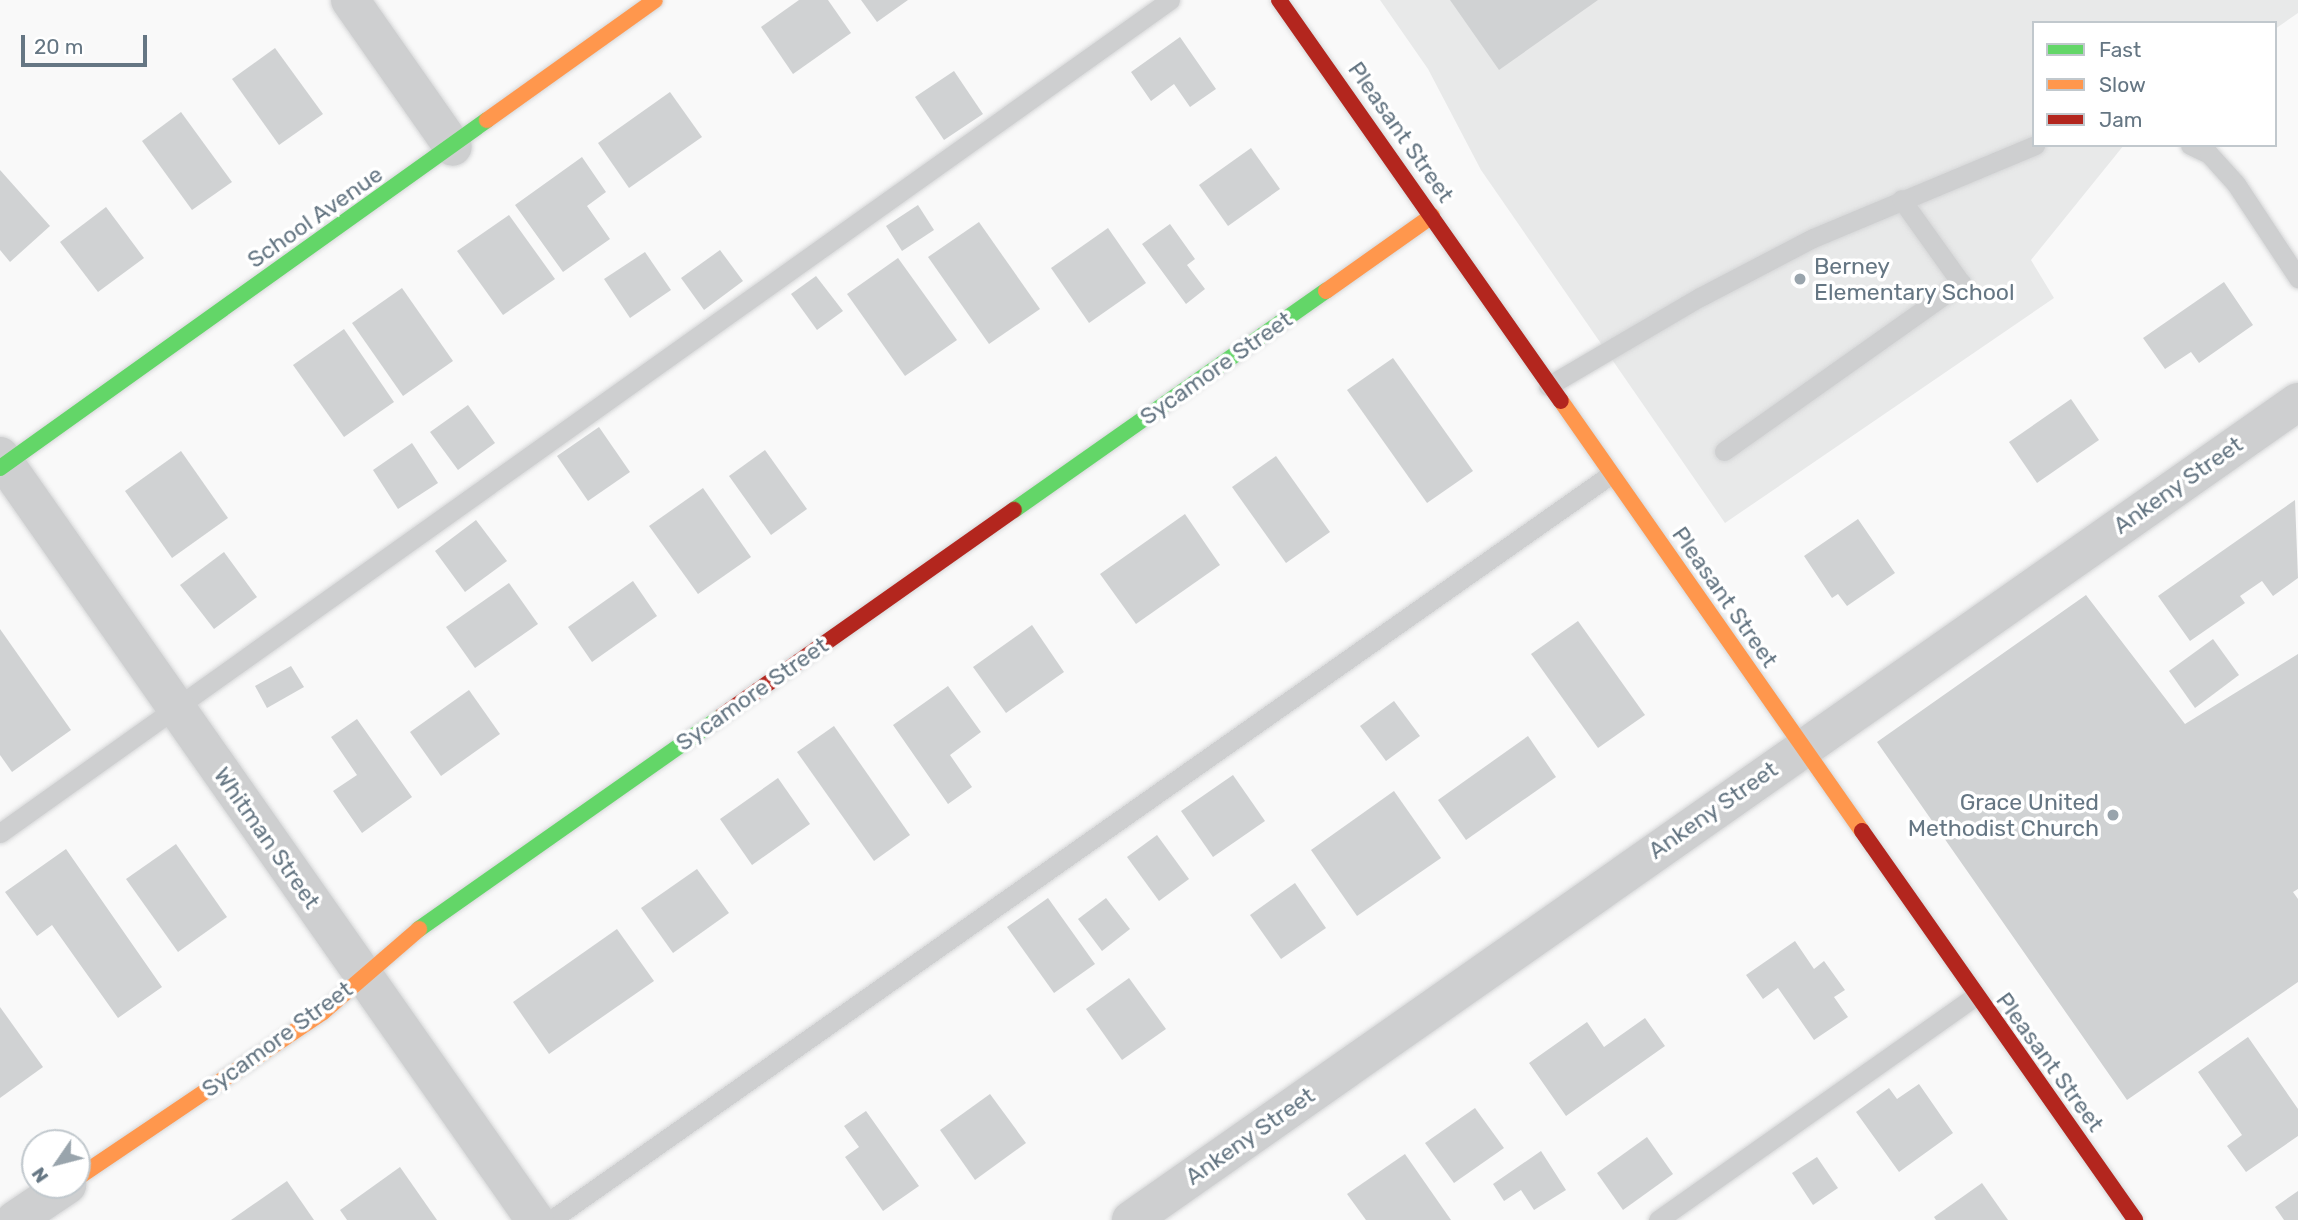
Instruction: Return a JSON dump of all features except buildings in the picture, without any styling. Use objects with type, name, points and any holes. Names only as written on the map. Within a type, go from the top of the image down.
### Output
[{"type":"main road","name":"School Avenue","points":[[2,463],[453,146],[655,0]]},
{"type":"main road","name":"Pleasant Street","points":[[1279,0],[1975,996],[2135,1220]]},
{"type":"main road","name":"Sycamore Street","points":[[91,1169],[323,1012],[403,940],[1432,216]]},
{"type":"street","points":[[350,0],[453,146]]},
{"type":"street","name":"Ankeny Street","points":[[1131,1220],[2298,402]]},
{"type":"street","name":"Whitman Street","points":[[2,463],[535,1220]]},
{"type":"street","points":[[15,1220],[46,1199]]},
{"type":"lane","points":[[0,833],[1170,0]]},
{"type":"lane","points":[[1548,386],[1700,296],[1901,199],[2032,146]]},
{"type":"lane","points":[[2194,147],[2208,154],[2236,184],[2298,278]]},
{"type":"lane","points":[[1724,452],[1961,283],[1901,199]]},
{"type":"lane","points":[[551,1220],[1611,475]]},
{"type":"lane","points":[[1658,1220],[1975,996]]},
{"type":"shaded area","name":"Berney Elementary School","points":[[1380,0],[2298,0],[2298,13],[2277,28],[2277,21],[2032,21],[2032,147],[2122,147],[2031,260],[2054,298],[1725,523],[1481,170],[1428,69]]},
{"type":"traffic: fast","points":[[0,468],[487,120]]},
{"type":"traffic: fast","points":[[1014,510],[1326,291]]},
{"type":"traffic: fast","points":[[419,929],[723,715]]},
{"type":"traffic: slow","points":[[487,120],[655,0]]},
{"type":"traffic: slow","points":[[1326,291],[1432,216]]},
{"type":"traffic: slow","points":[[1561,401],[1862,831]]},
{"type":"traffic: slow","points":[[91,1169],[323,1012],[419,929]]},
{"type":"traffic: jam","points":[[1279,0],[1561,401]]},
{"type":"traffic: jam","points":[[723,715],[1014,510]]},
{"type":"traffic: jam","points":[[1862,831],[2135,1220]]},
{"type":"place","name":"Berney Elementary School","points":[[1800,279]]},
{"type":"place","name":"Grace United Methodist Church","points":[[2113,815]]}]
